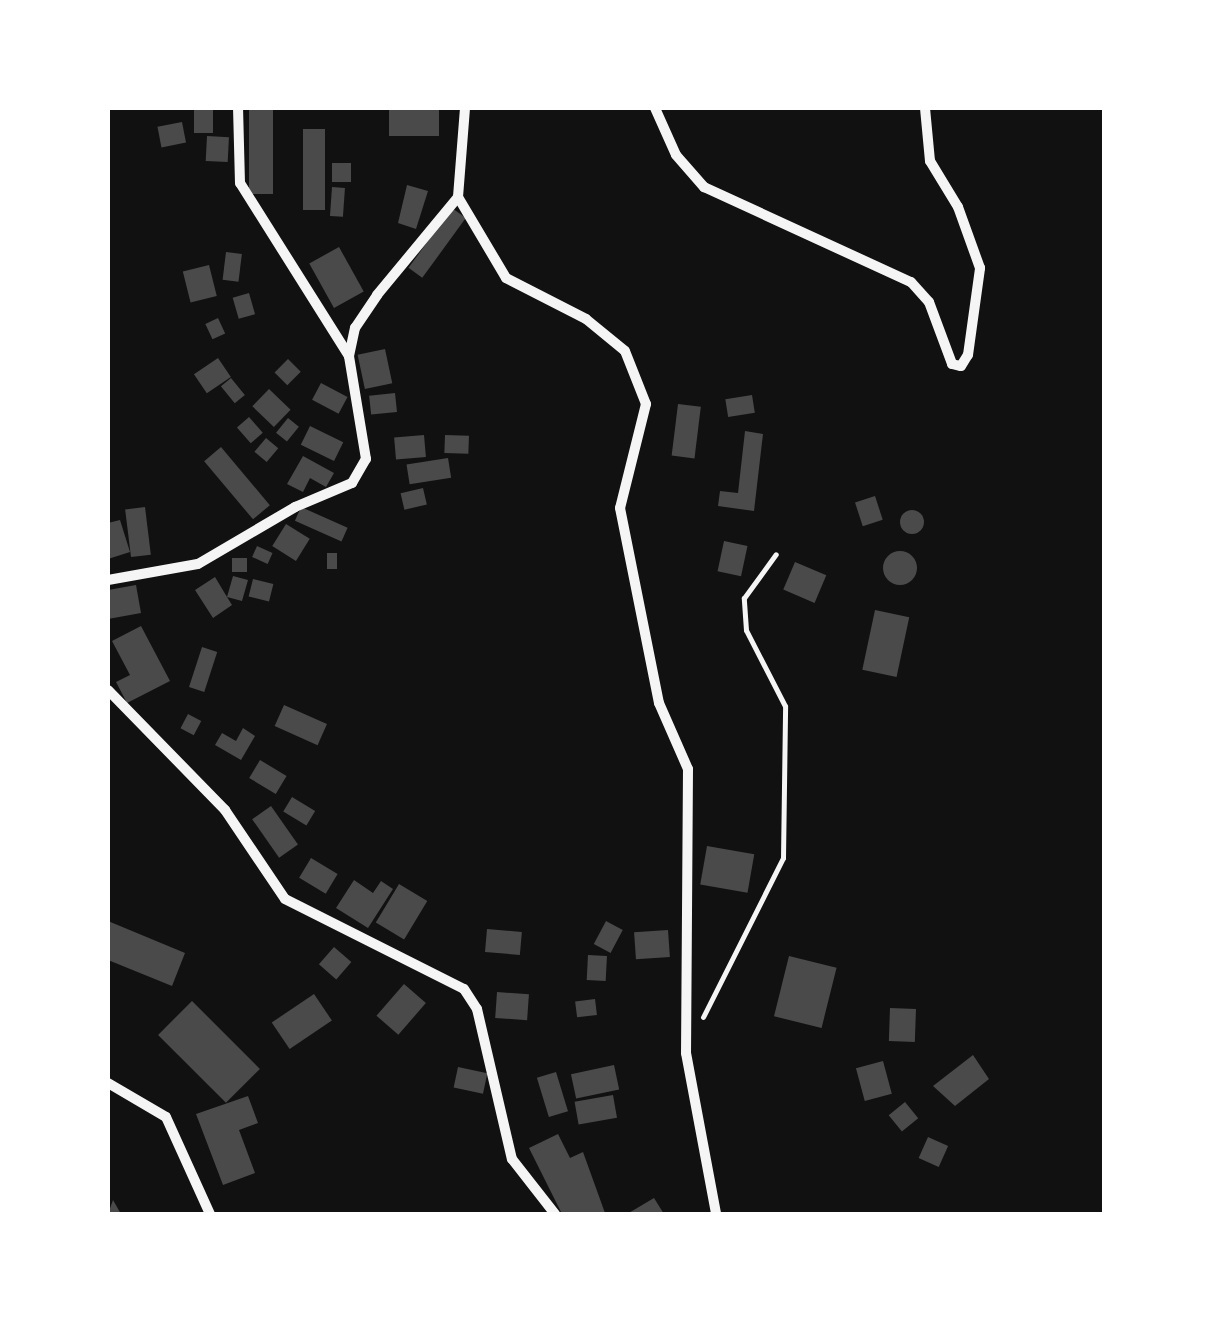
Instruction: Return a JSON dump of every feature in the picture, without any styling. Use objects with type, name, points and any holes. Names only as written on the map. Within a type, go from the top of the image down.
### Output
[{"type":"street","points":[[108,580],[198,564],[296,507],[352,484],[366,459],[365,430],[348,356],[240,183],[238,108]]},
{"type":"street","points":[[348,356],[355,328],[377,295],[458,197],[465,108]]},
{"type":"street","points":[[655,108],[676,155],[704,187],[911,282],[928,302],[952,364],[960,366],[968,355],[980,268],[958,207],[930,161],[926,108]]},
{"type":"street","points":[[458,197],[506,278],[586,320],[625,351],[646,404],[620,508],[659,703],[688,768],[686,1053],[716,1214]]},
{"type":"street","points":[[108,690],[225,810],[285,900],[464,989],[477,1008],[512,1159],[554,1214]]},
{"type":"street","points":[[108,1083],[166,1117],[210,1214]]},
{"type":"path","points":[[686,1053],[783,858],[784,706],[746,630],[744,598],[776,554]]},
{"type":"building","points":[[194,108],[213,108],[213,133],[194,133]]},
{"type":"building","points":[[249,108],[273,108],[273,194],[249,194]]},
{"type":"building","points":[[389,108],[439,108],[439,136],[389,136]]},
{"type":"building","points":[[182,122],[186,143],[161,147],[157,127]]},
{"type":"building","points":[[303,129],[325,129],[325,210],[303,210]]},
{"type":"building","points":[[207,136],[229,137],[228,162],[206,161]]},
{"type":"building","points":[[332,163],[351,163],[351,182],[332,182]]},
{"type":"building","points":[[407,185],[428,191],[416,229],[398,223]]},
{"type":"building","points":[[332,187],[345,188],[343,217],[330,216]]},
{"type":"building","points":[[452,208],[466,218],[422,278],[409,268]]},
{"type":"building","points":[[339,247],[364,292],[334,308],[309,263]]},
{"type":"building","points":[[226,252],[242,254],[238,282],[223,280]]},
{"type":"building","points":[[209,265],[217,296],[191,303],[183,272]]},
{"type":"building","points":[[249,293],[255,314],[239,319],[233,298]]},
{"type":"building","points":[[218,318],[225,333],[212,339],[205,324]]},
{"type":"building","points":[[385,349],[392,383],[365,389],[358,355]]},
{"type":"building","points":[[218,358],[231,377],[207,393],[194,374]]},
{"type":"building","points":[[288,359],[301,372],[287,385],[275,372]]},
{"type":"building","points":[[231,378],[245,395],[235,403],[221,386]]},
{"type":"building","points":[[321,383],[347,397],[339,414],[312,400]]},
{"type":"building","points":[[269,389],[291,410],[274,427],[252,406]]},
{"type":"building","points":[[395,393],[397,412],[371,415],[369,396]]},
{"type":"building","points":[[752,395],[755,413],[728,417],[725,399]]},
{"type":"building","points":[[678,404],[701,407],[694,458],[672,456]]},
{"type":"building","points":[[249,417],[263,433],[251,443],[237,427]]},
{"type":"building","points":[[288,418],[299,427],[287,442],[276,433]]},
{"type":"building","points":[[310,426],[343,442],[334,461],[301,445]]},
{"type":"building","points":[[745,431],[763,434],[754,511],[718,506],[720,491],[738,493]]},
{"type":"building","points":[[424,435],[426,457],[396,460],[394,438]]},
{"type":"building","points":[[445,435],[469,436],[468,454],[444,453]]},
{"type":"building","points":[[266,438],[278,448],[267,462],[254,452]]},
{"type":"building","points":[[221,447],[270,505],[253,519],[204,461]]},
{"type":"building","points":[[303,456],[334,473],[326,487],[310,478],[303,492],[287,484]]},
{"type":"building","points":[[448,458],[451,478],[410,484],[407,465]]},
{"type":"building","points":[[423,488],[427,505],[404,510],[401,493]]},
{"type":"building","points":[[875,496],[883,520],[863,526],[855,502]]},
{"type":"building","points":[[145,507],[151,555],[131,557],[125,509]]},
{"type":"building","points":[[301,507],[348,528],[341,541],[295,521]]},
{"type":"building","points":[[907,510],[917,510],[924,522],[917,534],[907,534],[900,527],[900,517]]},
{"type":"building","points":[[120,520],[130,552],[108,559],[108,523]]},
{"type":"building","points":[[286,524],[310,539],[296,561],[272,546]]},
{"type":"building","points":[[724,541],[747,546],[741,576],[718,571]]},
{"type":"building","points":[[257,546],[273,553],[268,564],[252,557]]},
{"type":"building","points":[[900,551],[912,556],[917,568],[912,580],[900,585],[888,580],[883,568],[888,556]]},
{"type":"building","points":[[327,553],[337,553],[337,569],[327,569]]},
{"type":"building","points":[[232,558],[247,558],[247,572],[232,572]]},
{"type":"building","points":[[795,562],[826,575],[815,603],[783,590]]},
{"type":"building","points":[[233,576],[248,580],[242,601],[227,597]]},
{"type":"building","points":[[215,577],[232,605],[213,618],[195,590]]},
{"type":"building","points":[[253,579],[273,584],[269,602],[249,596]]},
{"type":"building","points":[[136,585],[141,613],[108,619],[108,590]]},
{"type":"building","points":[[875,610],[909,617],[897,677],[862,670]]},
{"type":"building","points":[[141,626],[170,681],[127,703],[116,682],[130,675],[112,641]]},
{"type":"building","points":[[202,647],[217,652],[204,692],[189,687]]},
{"type":"building","points":[[284,705],[327,724],[318,745],[275,726]]},
{"type":"building","points":[[188,714],[201,721],[194,735],[180,728]]},
{"type":"building","points":[[243,728],[255,736],[241,760],[215,745],[222,733],[236,741]]},
{"type":"building","points":[[260,760],[287,776],[276,794],[249,778]]},
{"type":"building","points":[[292,797],[315,811],[306,825],[283,812]]},
{"type":"building","points":[[271,806],[298,845],[279,858],[252,819]]},
{"type":"building","points":[[707,846],[754,854],[747,893],[700,884]]},
{"type":"building","points":[[311,858],[338,874],[326,894],[299,878]]},
{"type":"building","points":[[354,880],[373,893],[381,881],[393,889],[368,928],[336,908]]},
{"type":"building","points":[[399,884],[427,901],[404,940],[376,923]]},
{"type":"building","points":[[108,921],[185,953],[172,986],[108,960]]},
{"type":"building","points":[[606,921],[623,930],[611,953],[594,944]]},
{"type":"building","points":[[487,929],[522,932],[520,955],[485,952]]},
{"type":"building","points":[[668,930],[670,957],[636,959],[634,932]]},
{"type":"building","points":[[334,947],[351,962],[336,979],[319,964]]},
{"type":"building","points":[[588,955],[607,956],[606,981],[587,980]]},
{"type":"building","points":[[789,956],[837,968],[822,1028],[774,1016]]},
{"type":"building","points":[[404,984],[426,1003],[398,1035],[376,1016]]},
{"type":"building","points":[[497,992],[529,994],[527,1020],[495,1018]]},
{"type":"building","points":[[314,994],[332,1021],[290,1049],[272,1023]]},
{"type":"building","points":[[595,999],[597,1015],[577,1017],[575,1001]]},
{"type":"building","points":[[192,1001],[260,1069],[226,1103],[158,1035]]},
{"type":"building","points":[[890,1008],[916,1009],[915,1042],[889,1041]]},
{"type":"building","points":[[973,1055],[989,1079],[955,1106],[933,1086]]},
{"type":"building","points":[[883,1061],[892,1094],[865,1101],[856,1068]]},
{"type":"building","points":[[614,1065],[619,1089],[576,1099],[571,1074]]},
{"type":"building","points":[[458,1067],[487,1073],[483,1094],[454,1088]]},
{"type":"building","points":[[556,1072],[568,1111],[549,1117],[537,1078]]},
{"type":"building","points":[[613,1095],[617,1118],[579,1124],[575,1102]]},
{"type":"building","points":[[248,1096],[258,1123],[239,1130],[255,1173],[223,1185],[196,1114]]},
{"type":"building","points":[[905,1102],[918,1118],[902,1132],[889,1115]]},
{"type":"building","points":[[558,1134],[570,1158],[583,1152],[605,1213],[562,1214],[529,1148]]},
{"type":"building","points":[[928,1137],[948,1146],[939,1167],[919,1158]]},
{"type":"building","points":[[654,1198],[664,1214],[627,1214]]},
{"type":"building","points":[[113,1200],[121,1214],[108,1214]]}]
